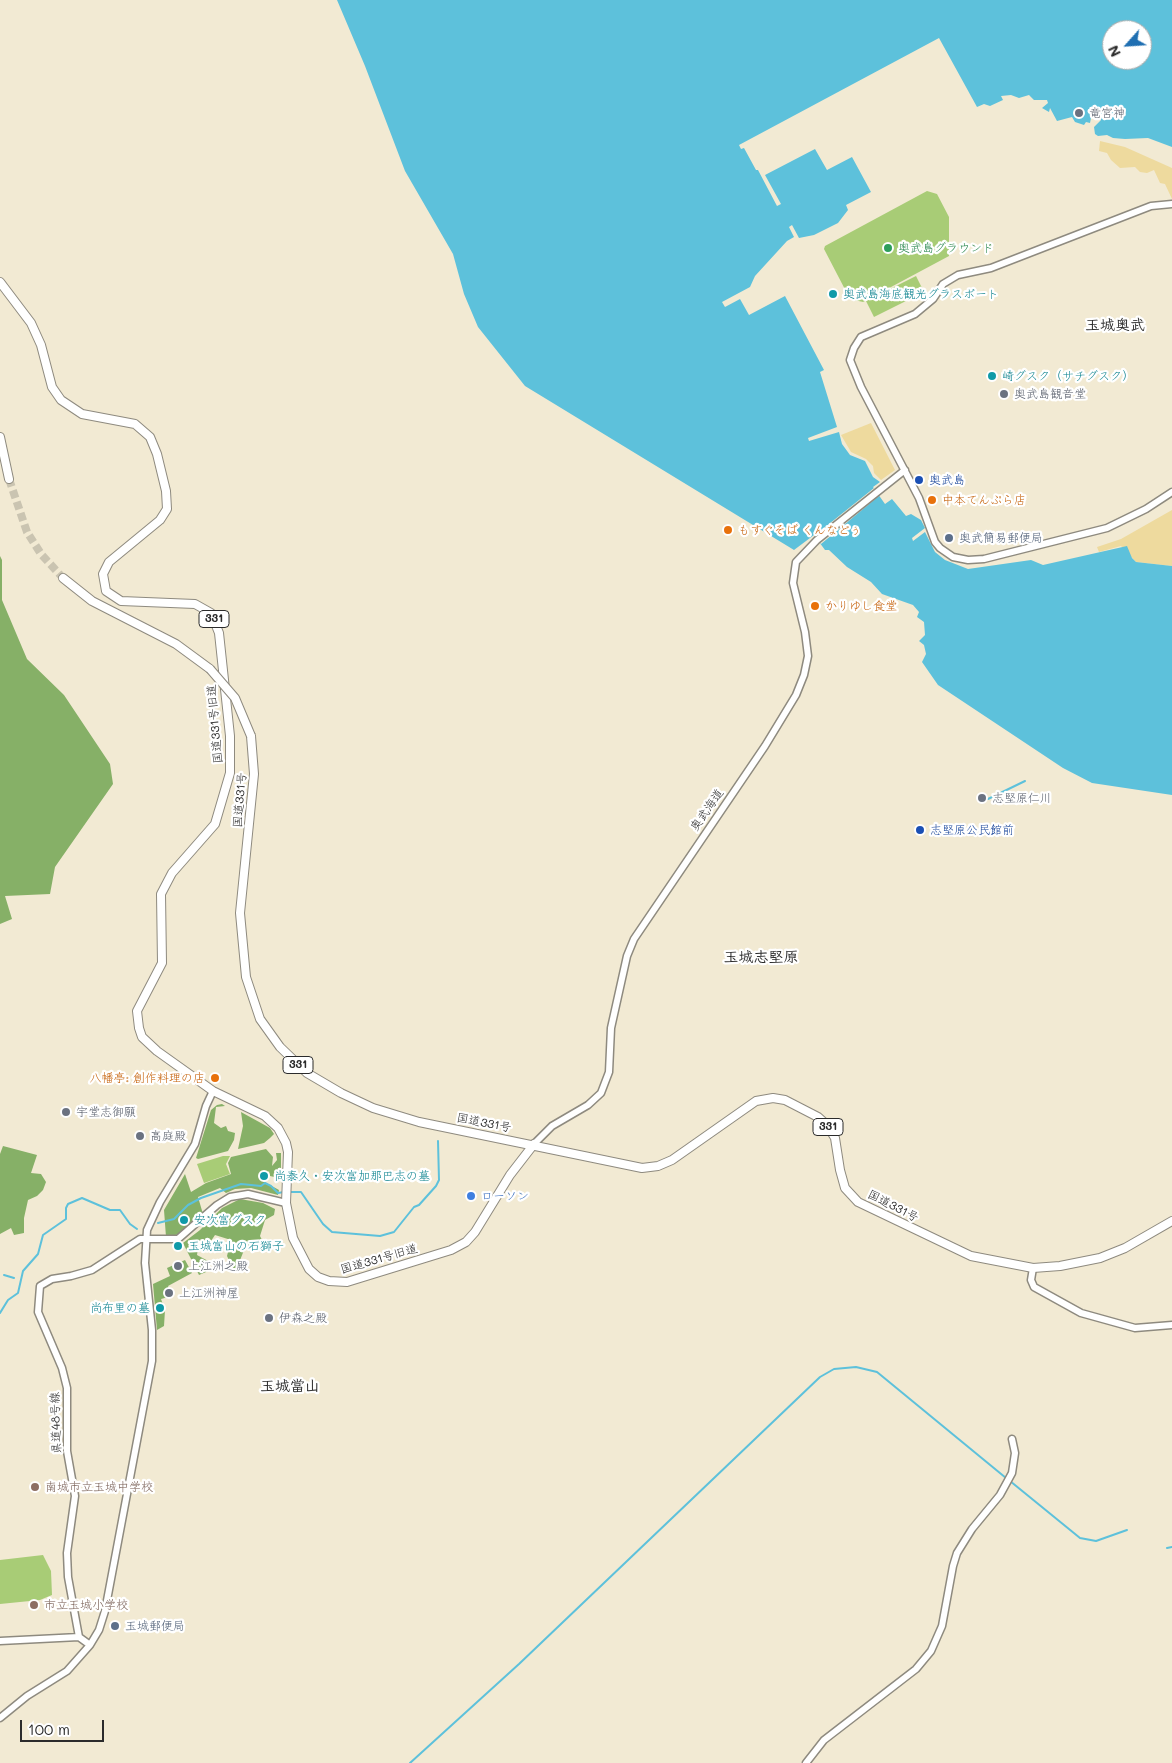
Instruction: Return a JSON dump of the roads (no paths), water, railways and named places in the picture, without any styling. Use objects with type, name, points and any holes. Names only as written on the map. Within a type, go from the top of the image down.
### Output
[{"type":"highway","name":"国道331号旧道","points":[[0,282],[31,323],[41,345],[52,386],[61,400],[71,409],[82,414],[136,424],[146,432],[158,454],[166,491],[167,509],[160,520],[109,562],[103,574],[106,591],[120,601],[195,604],[211,613],[217,627],[230,736],[230,773],[215,824],[163,887],[159,902],[162,963],[137,1011],[139,1028],[150,1045],[214,1090],[265,1116],[278,1128],[286,1142],[288,1152],[286,1196],[293,1238],[306,1266],[323,1279],[335,1282],[348,1282],[451,1250],[466,1242],[475,1232],[510,1175],[534,1144]]},
{"type":"highway","points":[[0,437],[9,479]]},
{"type":"highway","name":"国道331号","points":[[63,578],[92,600],[176,644],[210,669],[236,698],[251,736],[254,767],[240,930],[248,983],[264,1025],[292,1060],[321,1083],[373,1108],[420,1122],[534,1144],[612,1162],[651,1168],[672,1160],[756,1101],[773,1098],[785,1100],[818,1117],[827,1125],[835,1138],[845,1188],[858,1202],[971,1256],[1032,1268],[1076,1264],[1108,1255],[1172,1221]]},
{"type":"street","points":[[1172,204],[1151,206],[991,268],[958,275],[944,284],[933,299],[915,314],[876,329],[861,338],[854,348],[851,364],[925,512],[935,542],[946,554],[961,559],[984,559],[1107,528],[1146,509],[1172,492]]},
{"type":"street","name":"奥武海道","points":[[534,1144],[552,1126],[588,1106],[601,1093],[609,1072],[611,1028],[627,956],[634,939],[764,748],[796,695],[804,676],[808,656],[805,632],[793,583],[793,568],[800,556],[817,540],[905,470]]},
{"type":"street","points":[[0,1718],[27,1696],[67,1671],[90,1645],[105,1611],[150,1377],[152,1344],[146,1239],[149,1226],[160,1202],[195,1144],[206,1106],[214,1090]]},
{"type":"street","points":[[146,1239],[178,1240],[217,1205],[236,1195],[286,1196]]},
{"type":"street","name":"県道48号線","points":[[79,1637],[68,1565],[75,1496],[67,1451],[67,1388],[62,1368],[38,1312],[38,1291],[43,1282],[92,1270],[132,1243],[140,1239],[146,1239]]},
{"type":"street","points":[[1032,1268],[1031,1280],[1034,1287],[1081,1313],[1135,1328],[1172,1325]]},
{"type":"street","points":[[806,1763],[824,1740],[916,1669],[927,1656],[942,1626],[957,1553],[972,1529],[1007,1483],[1012,1473],[1015,1453],[1012,1439]]},
{"type":"street","points":[[0,1641],[79,1637],[90,1645]]},
{"type":"water","points":[[337,0],[1172,0],[1172,147],[1148,138],[1125,139],[1113,138],[1107,135],[1098,136],[1095,134],[1094,127],[1101,120],[1100,117],[1091,118],[1090,123],[1086,122],[1084,125],[1075,122],[1072,117],[1057,121],[1050,108],[1049,112],[1042,108],[1048,103],[1047,100],[1034,100],[1029,95],[1019,98],[1011,95],[1001,96],[1003,100],[990,106],[984,104],[977,107],[939,38],[739,145],[741,149],[744,148],[756,170],[758,170],[777,206],[781,204],[765,175],[815,149],[827,170],[852,157],[871,192],[846,205],[848,210],[838,223],[814,235],[799,238],[792,225],[789,227],[794,237],[787,241],[755,276],[750,287],[722,302],[725,307],[740,299],[749,315],[785,296],[824,370],[820,372],[837,427],[808,438],[809,441],[839,432],[842,444],[850,455],[865,461],[873,477],[880,482],[873,487],[885,504],[892,499],[906,516],[911,514],[921,520],[925,528],[912,538],[913,541],[925,532],[935,552],[945,560],[968,569],[1031,560],[1043,565],[1127,546],[1132,558],[1136,562],[1172,566],[1172,795],[1092,783],[1063,768],[938,685],[922,662],[926,654],[924,645],[919,641],[925,635],[924,622],[917,617],[919,612],[913,605],[882,594],[871,582],[847,567],[829,550],[825,550],[814,535],[794,550],[525,386],[478,327],[464,294],[453,254],[405,171],[365,66]]},
{"type":"waterway","points":[[988,799],[1025,781]]},
{"type":"waterway","points":[[289,1192],[301,1192],[323,1224],[332,1232],[380,1236],[394,1232],[414,1207],[419,1205],[436,1186],[439,1180],[438,1141]]},
{"type":"waterway","points":[[158,1223],[174,1219],[188,1205],[201,1198],[241,1184],[261,1186],[265,1183],[278,1193],[284,1192]]},
{"type":"waterway","points":[[0,1313],[8,1300],[18,1293],[23,1271],[38,1254],[43,1235],[66,1219],[68,1204],[82,1198],[110,1210],[120,1210],[130,1224],[137,1229]]},
{"type":"waterway","points":[[4,1275],[14,1278]]},
{"type":"waterway","points":[[410,1763],[519,1664],[820,1377],[834,1369],[856,1367],[877,1372],[1006,1478]]},
{"type":"waterway","points":[[1010,1481],[1080,1538],[1096,1541],[1127,1530]]},
{"type":"waterway","points":[[1167,1548],[1172,1547]]},
{"type":"tunnel","points":[[9,479],[27,532],[41,554],[63,578]]},
{"type":"place","name":"竜宮神","points":[[1079,113]]},
{"type":"place","name":"奥武島グラウンド","points":[[888,248]]},
{"type":"place","name":"奥武島海底観光グラスボート","points":[[833,294]]},
{"type":"place","name":"崎グスク（サチグスク）","points":[[992,376]]},
{"type":"place","name":"奥武島観音堂","points":[[1004,394]]},
{"type":"place","name":"奥武島","points":[[919,480]]},
{"type":"place","name":"中本てんぷら店","points":[[932,500]]},
{"type":"place","name":"もすぐそば くんなどぅ","points":[[728,530]]},
{"type":"place","name":"奥武簡易郵便局","points":[[949,538]]},
{"type":"place","name":"かりゆし食堂","points":[[815,606]]},
{"type":"place","name":"志堅原仁川","points":[[982,798]]},
{"type":"place","name":"志堅原公民館前","points":[[920,830]]},
{"type":"place","name":"八幡亭: 創作料理の店","points":[[215,1078]]},
{"type":"place","name":"宇堂志御願","points":[[66,1112]]},
{"type":"place","name":"高庭殿","points":[[140,1136]]},
{"type":"place","name":"尚泰久・安次富加那巴志の墓","points":[[264,1176]]},
{"type":"place","name":"ローソン","points":[[471,1196]]},
{"type":"place","name":"安次富グスク","points":[[184,1220]]},
{"type":"place","name":"玉城富山の石獅子","points":[[178,1246]]},
{"type":"place","name":"上江洲之殿","points":[[178,1266]]},
{"type":"place","name":"上江洲神屋","points":[[169,1293]]},
{"type":"place","name":"尚布里の墓","points":[[160,1308]]},
{"type":"place","name":"伊森之殿","points":[[269,1318]]},
{"type":"place","name":"南城市立玉城中学校","points":[[35,1487]]},
{"type":"place","name":"市立玉城小学校","points":[[34,1605]]},
{"type":"place","name":"玉城郵便局","points":[[115,1626]]},
{"type":"district","name":"玉城奥武","points":[[1115,325]]},
{"type":"district","name":"玉城志堅原","points":[[761,957]]},
{"type":"district","name":"玉城當山","points":[[290,1386]]}]
